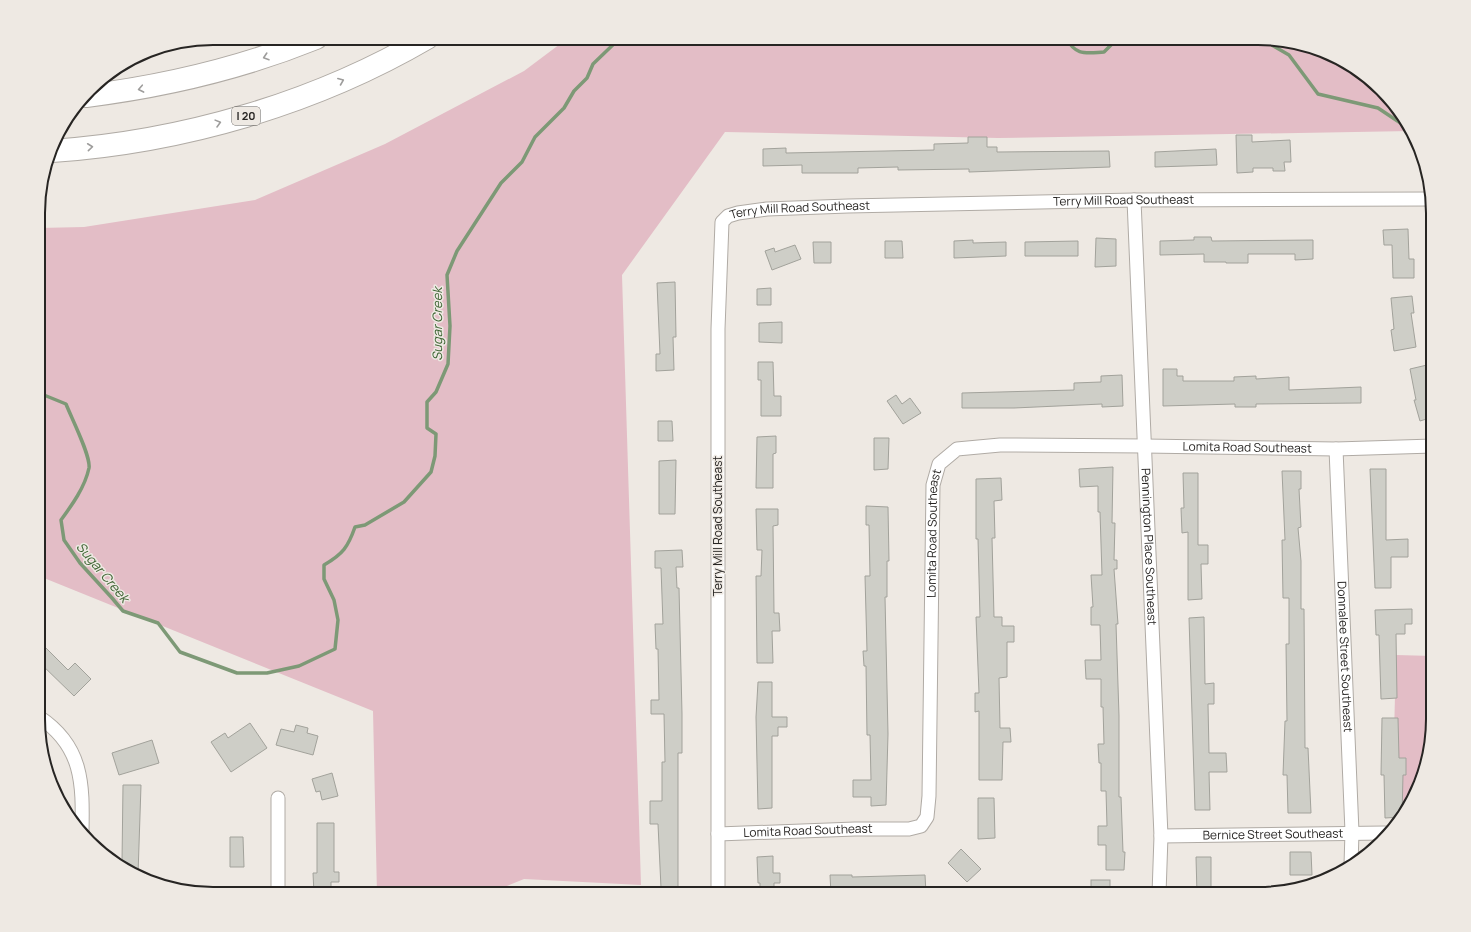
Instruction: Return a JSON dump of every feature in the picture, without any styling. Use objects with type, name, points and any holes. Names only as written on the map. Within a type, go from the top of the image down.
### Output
[{"type":"highway","points":[[93,95],[176,82],[246,63],[296,45]]},
{"type":"highway","name":"I 20","points":[[57,150],[109,145],[159,136],[212,125],[262,111],[364,72],[414,45]]},
{"type":"street","name":"Terry Mill Road Southeast","points":[[718,887],[718,329],[722,222],[728,216],[767,209],[1134,200],[1426,199]]},
{"type":"street","name":"Pennington Place Southeast","points":[[1134,200],[1161,836],[1159,887]]},
{"type":"street","name":"Lomita Road Southeast","points":[[718,834],[855,829],[909,829],[921,826],[927,817],[930,796],[933,485],[939,464],[957,449],[1000,446],[1145,446],[1336,449],[1426,446]]},
{"type":"street","name":"Donnalee Street Southeast","points":[[1336,449],[1352,832],[1351,859]]},
{"type":"street","points":[[45,721],[64,738],[79,767],[82,794],[82,824]]},
{"type":"street","points":[[278,798],[278,887]]},
{"type":"street","name":"Bernice Street Southeast","points":[[1161,836],[1352,832],[1381,833]]},
{"type":"shaded area","points":[[559,45],[1269,45],[1290,48],[1312,54],[1332,62],[1351,73],[1377,94],[1398,120],[1404,131],[998,138],[725,132],[622,275],[641,885],[524,879],[504,887],[377,887],[373,711],[45,578],[45,228],[84,227],[255,200],[385,144],[524,71]]},
{"type":"shaded area","points":[[1396,655],[1426,656],[1426,730],[1423,751],[1417,773],[1409,793],[1398,812],[1394,817],[1392,817]]},
{"type":"building","points":[[1236,135],[1252,135],[1252,142],[1290,140],[1291,162],[1284,162],[1285,171],[1273,171],[1273,168],[1253,168],[1253,172],[1237,173]]},
{"type":"building","points":[[968,137],[987,137],[987,147],[997,147],[997,152],[1109,151],[1110,167],[969,172],[969,169],[898,170],[898,167],[858,168],[858,173],[802,173],[802,165],[763,166],[763,149],[786,148],[786,153],[934,150],[934,144],[968,143]]},
{"type":"building","points":[[1216,149],[1217,165],[1155,167],[1155,152]]},
{"type":"building","points":[[1408,229],[1409,259],[1414,259],[1414,278],[1393,278],[1392,245],[1384,245],[1383,230]]},
{"type":"building","points":[[1194,237],[1211,237],[1212,241],[1313,240],[1313,259],[1295,260],[1295,254],[1248,254],[1248,263],[1226,263],[1204,262],[1204,254],[1160,255],[1160,241],[1194,240]]},
{"type":"building","points":[[1096,238],[1116,239],[1116,266],[1095,267]]},
{"type":"building","points":[[973,240],[973,243],[1006,242],[1006,256],[954,258],[954,241]]},
{"type":"building","points":[[885,241],[902,241],[903,258],[885,258]]},
{"type":"building","points":[[1078,241],[1078,256],[1025,256],[1025,242]]},
{"type":"building","points":[[813,242],[831,242],[831,263],[814,263]]},
{"type":"building","points":[[795,245],[801,259],[772,270],[765,251],[774,248],[775,252]]},
{"type":"building","points":[[675,282],[676,337],[673,337],[674,370],[656,371],[656,354],[660,354],[657,283]]},
{"type":"building","points":[[771,288],[771,305],[757,305],[757,289]]},
{"type":"building","points":[[1412,296],[1414,313],[1411,313],[1416,347],[1394,351],[1391,330],[1394,329],[1391,298]]},
{"type":"building","points":[[782,322],[782,343],[759,342],[759,323]]},
{"type":"building","points":[[758,362],[773,362],[774,396],[781,396],[781,416],[761,416],[761,380],[758,380]]},
{"type":"building","points":[[1426,365],[1426,419],[1420,421],[1414,400],[1416,400],[1410,369]]},
{"type":"building","points":[[1163,369],[1177,369],[1177,376],[1183,376],[1183,381],[1234,381],[1234,377],[1256,376],[1256,379],[1289,377],[1289,390],[1361,387],[1361,403],[1256,404],[1256,407],[1235,407],[1235,404],[1163,406]]},
{"type":"building","points":[[1122,375],[1123,406],[1102,407],[1102,404],[1014,408],[962,408],[962,393],[1074,390],[1074,383],[1101,382],[1101,376]]},
{"type":"building","points":[[896,395],[902,404],[910,398],[921,413],[903,424],[887,401]]},
{"type":"building","points":[[658,421],[672,421],[673,441],[658,441]]},
{"type":"building","points":[[776,436],[776,453],[773,454],[773,488],[756,488],[757,437]]},
{"type":"building","points":[[874,438],[889,438],[888,469],[874,470]]},
{"type":"building","points":[[676,460],[675,514],[659,514],[659,461]]},
{"type":"building","points":[[1113,467],[1112,523],[1115,523],[1114,560],[1117,560],[1117,569],[1114,569],[1118,624],[1116,624],[1119,716],[1119,797],[1121,797],[1123,852],[1125,852],[1124,870],[1106,870],[1106,845],[1098,845],[1098,826],[1107,826],[1106,791],[1101,791],[1101,763],[1099,763],[1098,744],[1104,744],[1103,707],[1101,707],[1101,679],[1086,679],[1085,660],[1101,660],[1100,625],[1091,625],[1091,607],[1093,607],[1091,575],[1102,575],[1100,512],[1098,512],[1098,486],[1080,487],[1079,469]]},
{"type":"building","points":[[1370,469],[1386,469],[1386,540],[1408,539],[1408,557],[1391,557],[1391,588],[1375,588]]},
{"type":"building","points":[[1282,471],[1301,471],[1301,489],[1299,489],[1301,527],[1298,528],[1301,561],[1301,609],[1304,609],[1305,748],[1308,748],[1311,813],[1288,813],[1287,775],[1283,775],[1285,721],[1287,721],[1286,644],[1289,644],[1289,598],[1283,598],[1282,540],[1285,540]]},
{"type":"building","points":[[1183,473],[1198,473],[1198,545],[1208,545],[1208,564],[1201,564],[1202,599],[1188,600],[1188,532],[1182,533],[1181,508],[1184,508]]},
{"type":"building","points":[[1001,478],[1002,500],[994,501],[995,538],[992,538],[994,617],[1002,617],[1002,626],[1014,626],[1014,642],[1007,642],[1007,677],[999,678],[1000,728],[1010,728],[1011,742],[1003,742],[1002,780],[979,780],[979,711],[975,712],[975,693],[979,693],[976,617],[980,617],[978,539],[976,539],[976,479]]},
{"type":"building","points":[[866,506],[888,507],[889,561],[887,561],[887,597],[885,597],[888,734],[886,805],[871,806],[871,797],[853,797],[853,780],[871,780],[870,735],[867,735],[866,666],[864,666],[863,651],[867,651],[865,576],[870,576],[869,525],[866,525]]},
{"type":"building","points":[[756,509],[778,509],[778,525],[773,526],[774,613],[779,613],[780,631],[772,631],[773,663],[757,663],[756,576],[761,576],[762,550],[757,550]]},
{"type":"building","points":[[682,550],[683,567],[676,567],[677,588],[679,588],[682,714],[682,753],[678,753],[678,887],[661,887],[658,824],[650,824],[650,801],[662,801],[662,762],[665,762],[664,714],[651,714],[651,700],[659,700],[658,649],[656,649],[655,624],[663,624],[661,568],[655,568],[655,551]]},
{"type":"building","points":[[1412,609],[1412,624],[1405,624],[1405,634],[1396,634],[1397,698],[1381,699],[1379,635],[1376,635],[1375,610]]},
{"type":"building","points":[[1204,617],[1205,684],[1214,683],[1214,704],[1208,704],[1209,753],[1226,753],[1227,772],[1209,772],[1210,810],[1195,810],[1189,618]]},
{"type":"building","points":[[45,647],[68,670],[75,663],[91,679],[74,696],[45,668]]},
{"type":"building","points":[[758,682],[772,682],[772,717],[787,717],[787,727],[778,727],[778,736],[772,736],[772,808],[758,809],[756,717]]},
{"type":"building","points":[[1382,718],[1398,718],[1399,758],[1406,758],[1406,775],[1403,775],[1402,804],[1394,817],[1385,818],[1384,775],[1381,775]]},
{"type":"building","points":[[250,723],[267,748],[231,772],[211,742],[225,733],[228,738]]},
{"type":"building","points":[[296,725],[308,728],[307,733],[318,736],[313,755],[276,745],[281,729],[294,732]]},
{"type":"building","points":[[152,740],[159,763],[119,775],[112,753]]},
{"type":"building","points":[[332,773],[338,796],[322,800],[320,791],[316,792],[312,779]]},
{"type":"building","points":[[123,785],[141,785],[138,870],[122,860]]},
{"type":"building","points":[[978,798],[994,798],[995,838],[978,839]]},
{"type":"building","points":[[317,823],[334,823],[334,872],[339,872],[339,882],[331,882],[331,887],[314,887],[313,873],[317,873]]},
{"type":"building","points":[[230,837],[243,837],[244,867],[230,867]]},
{"type":"building","points":[[961,849],[981,869],[967,882],[948,863]]},
{"type":"building","points":[[1290,852],[1311,852],[1312,875],[1290,875]]},
{"type":"building","points":[[773,856],[773,873],[780,873],[780,883],[774,883],[774,887],[760,887],[760,883],[758,883],[757,857]]},
{"type":"building","points":[[1196,857],[1211,857],[1211,887],[1197,887]]},
{"type":"building","points":[[830,875],[852,875],[852,877],[925,875],[926,887],[831,887]]},
{"type":"building","points":[[1091,880],[1110,880],[1110,887],[1091,887]]},
{"type":"waterway","name":"Sugar Creek","points":[[45,395],[66,404],[84,446],[89,462],[87,475],[81,489],[61,520],[64,540],[80,563],[123,611],[158,623],[180,652],[237,673],[267,673],[299,666],[335,649],[338,620],[334,600],[324,579],[324,565],[336,557],[344,549],[350,540],[355,527],[365,525],[404,502],[431,472],[435,456],[436,434],[427,428],[427,402],[436,392],[448,364],[450,326],[447,275],[457,251],[501,183],[522,162],[535,137],[564,108],[574,91],[587,78],[593,64],[613,45]]},
{"type":"waterway","points":[[1071,45],[1077,51],[1086,53],[1104,52],[1111,45]]},
{"type":"waterway","points":[[1272,45],[1289,55],[1318,94],[1378,108],[1399,122]]}]
